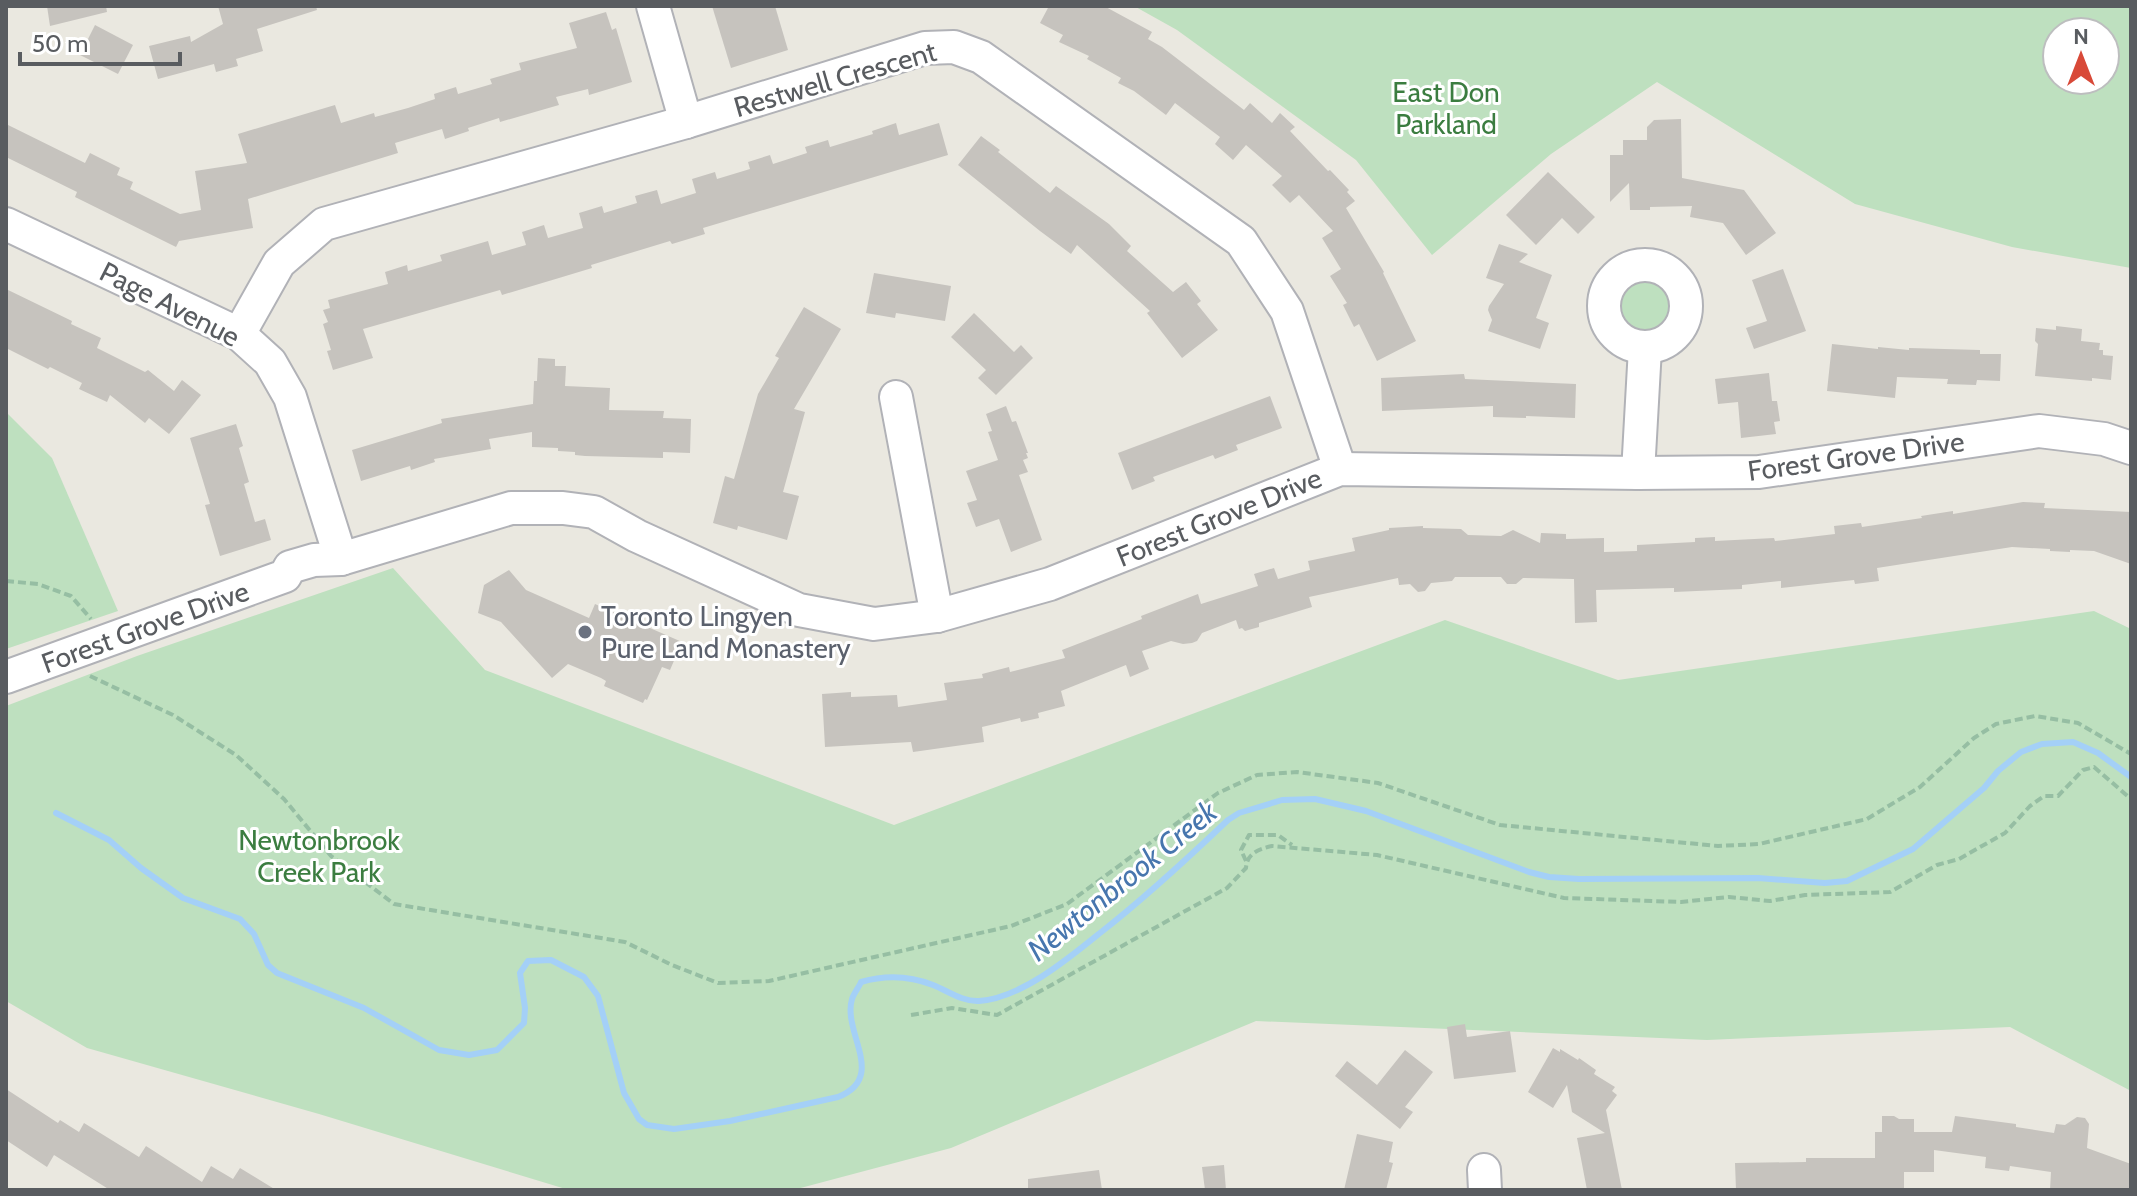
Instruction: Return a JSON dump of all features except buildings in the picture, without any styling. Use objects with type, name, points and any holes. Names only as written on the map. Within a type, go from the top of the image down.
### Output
[{"type":"street","points":[[653,6],[686,122]]},
{"type":"street","name":"Restwell Crescent","points":[[239,334],[279,263],[324,224],[686,122],[925,48],[954,47],[981,57],[1241,241],[1287,311],[1340,469]]},
{"type":"street","name":"Page Avenue","points":[[6,224],[239,334],[270,362],[290,397],[341,559]]},
{"type":"street","points":[[1638,473],[1645,348]]},
{"type":"street","points":[[896,397],[937,616]]},
{"type":"street","name":"Forest Grove Drive","points":[[6,677],[285,576],[290,567],[314,560],[341,559],[511,508],[563,508],[594,512],[637,536],[799,610],[874,624],[937,616],[1050,584],[1340,469],[1759,472],[2039,431],[2104,439],[2131,448]]},
{"type":"path","points":[[6,581],[38,584],[71,596],[108,640]]},
{"type":"path","points":[[60,659],[173,715],[236,755],[284,799],[331,856],[394,904],[625,942],[718,983],[769,981],[1011,926],[1067,904],[1218,793],[1257,775],[1297,772],[1378,783],[1500,825],[1718,846],[1759,844],[1867,819],[1920,787],[1974,738],[1996,724],[2035,716],[2078,723],[2131,754]]},
{"type":"path","points":[[911,1015],[952,1008],[997,1015],[1227,888],[1246,868],[1247,861],[1257,850],[1272,846],[1377,855],[1564,898],[1681,902],[1729,897],[1770,901],[1805,895],[1890,892],[1937,865],[1959,859],[2005,833],[2030,806],[2044,796],[2058,796],[2083,770],[2094,767],[2131,799]]},
{"type":"path","points":[[1247,861],[1241,850],[1249,835],[1278,835],[1294,847]]},
{"type":"green space","name":"East Don Parkland","points":[[1134,6],[2131,6],[2131,268],[2012,247],[1855,204],[1657,82],[1551,154],[1432,255],[1356,160],[1177,30]]},
{"type":"green space","points":[[1646,278],[1665,286],[1673,305],[1665,324],[1646,332],[1627,324],[1619,305],[1627,286]]},
{"type":"green space","points":[[6,412],[52,458],[118,611],[6,649]]},
{"type":"green space","name":"Newtonbrook Creek Park","points":[[393,568],[485,670],[894,825],[1445,620],[1618,680],[2094,611],[2131,629],[2131,1091],[2010,1027],[1707,1040],[1256,1021],[951,1148],[793,1190],[569,1190],[87,1048],[6,1001],[6,706],[137,656]]},
{"type":"waterway","name":"Newtonbrook Creek","points":[[56,813],[109,840],[183,898],[240,919],[254,934],[268,965],[277,973],[364,1008],[439,1050],[469,1055],[497,1050],[524,1023],[520,973],[528,961],[551,960],[584,977],[598,996],[624,1093],[639,1119],[647,1125],[674,1129],[730,1121],[838,1097],[853,1088],[860,1078],[862,1066],[851,1012],[852,999],[861,982],[906,978],[973,1001],[1011,993],[1043,976],[1087,943],[1228,820],[1239,813],[1282,800],[1315,799],[1366,811],[1549,877],[1758,878],[1825,883],[1847,881],[1913,849],[2021,752],[2042,744],[2073,742],[2098,753],[2131,777]]},
{"type":"place","name":"Toronto Lingyen Pure Land Monastery","points":[[585,632]]}]
